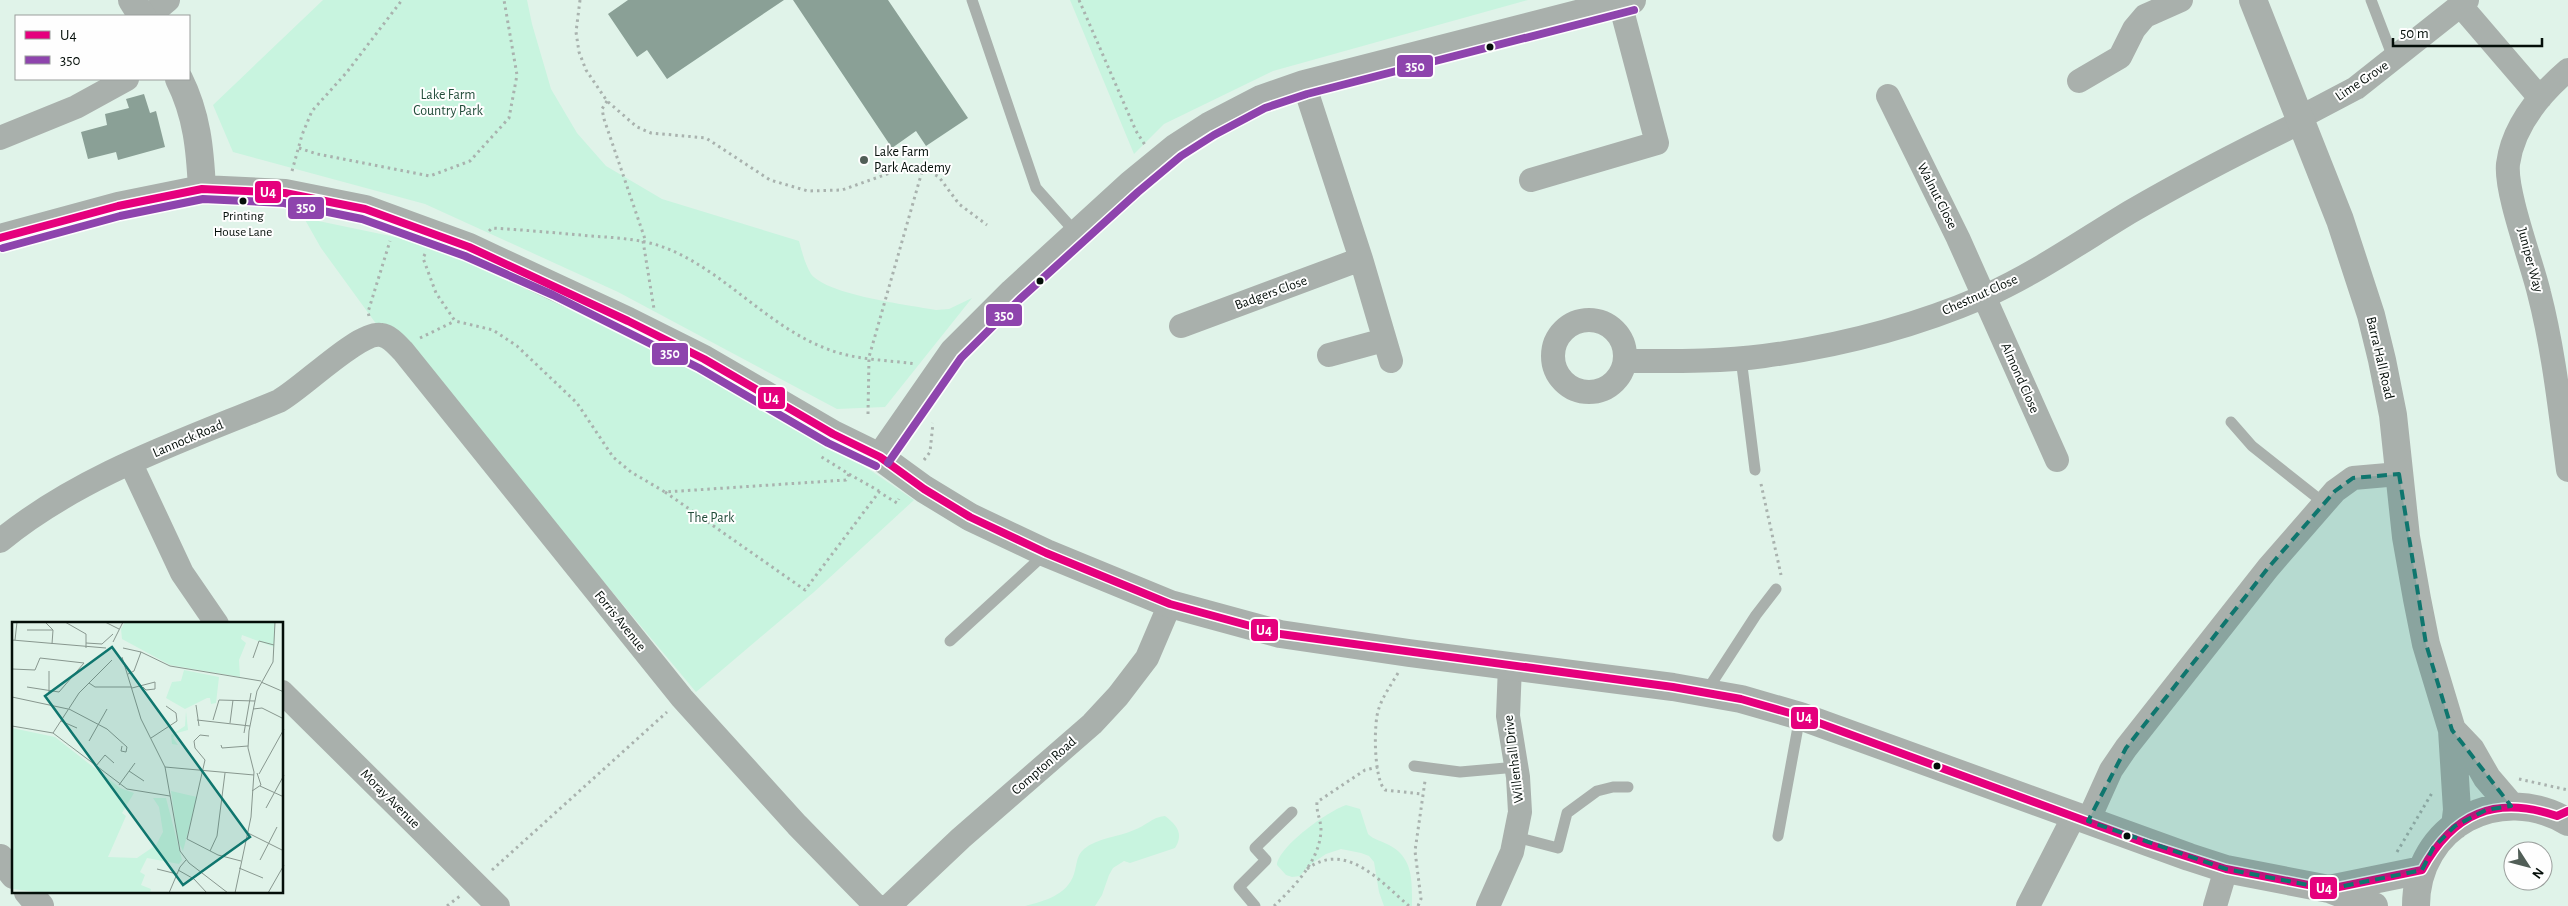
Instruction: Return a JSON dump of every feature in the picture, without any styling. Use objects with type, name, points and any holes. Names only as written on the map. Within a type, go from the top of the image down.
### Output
[{"type":"street","points":[[132,0],[141,15]]},
{"type":"street","points":[[150,15],[168,0]]},
{"type":"street","points":[[2079,81],[2120,57],[2134,29],[2145,16],[2181,0]]},
{"type":"street","name":"Barra Hall Road","points":[[2253,0],[2340,220],[2371,315],[2393,415],[2406,537],[2426,644],[2452,730],[2457,810],[2454,826]]},
{"type":"street","points":[[880,457],[941,367],[972,332],[1156,163],[1191,137],[1232,113],[1261,99],[1304,84],[1626,2],[1657,143],[1530,180]]},
{"type":"street","points":[[2464,3],[2540,98]]},
{"type":"street","name":"Lime Grove","points":[[2300,120],[2356,88],[2464,3]]},
{"type":"street","name":"Juniper Way","points":[[2568,70],[2529,112],[2515,140],[2508,171],[2542,304],[2551,351],[2568,470]]},
{"type":"street","points":[[0,138],[76,107],[125,80]]},
{"type":"street","points":[[179,80],[193,110],[198,130],[202,189]]},
{"type":"street","points":[[1304,84],[1361,259],[1388,350],[1330,355]]},
{"type":"street","name":"Walnut Close","points":[[1888,96],[1958,238],[1984,296]]},
{"type":"street","name":"Chestnut Close","points":[[1625,361],[1741,358],[1796,351],[1855,340],[1920,320],[1984,296],[2034,272],[2132,211],[2300,120]]},
{"type":"street","points":[[0,238],[118,206],[202,189],[285,193],[365,209],[397,219],[469,247],[556,286],[696,355],[834,434],[880,457],[912,481],[970,517],[1046,553],[1170,604],[1280,634],[1706,692],[1800,716],[2081,819],[2226,869],[2329,889],[2374,906]]},
{"type":"street","name":"Badgers Close","points":[[1181,326],[1361,259]]},
{"type":"street","name":"Almond Close","points":[[1984,296],[2057,460]]},
{"type":"street","name":"Forris Avenue","points":[[374,335],[388,337],[403,350],[682,698],[797,825],[876,906]]},
{"type":"street","name":"Lannock Road","points":[[0,541],[31,516],[60,498],[131,464],[279,401],[302,386],[350,346],[374,335]]},
{"type":"street","points":[[131,464],[175,560],[193,591],[216,622]]},
{"type":"street","points":[[2028,906],[2126,748],[2244,599],[2324,503],[2353,478],[2399,474]]},
{"type":"street","name":"Compton Road","points":[[889,906],[940,856],[1092,724],[1118,696],[1148,658],[1170,604]]},
{"type":"street","name":"Willenhall Drive","points":[[1488,906],[1516,837],[1520,812],[1517,767],[1508,716],[1510,666]]},
{"type":"street","name":"Moray Avenue","points":[[284,694],[498,906]]},
{"type":"street","name":"Barra Hall Road","points":[[2452,730],[2471,750],[2486,778],[2511,806]]},
{"type":"street","points":[[2416,906],[2422,870],[2434,848],[2454,826],[2486,810],[2511,806],[2529,807],[2564,816]]},
{"type":"street","points":[[0,858],[12,872]]},
{"type":"street","points":[[2216,906],[2226,869]]},
{"type":"street","points":[[2329,889],[2422,870]]},
{"type":"street","points":[[30,894],[40,906]]},
{"type":"lane","points":[[972,0],[1036,188],[1077,234]]},
{"type":"lane","points":[[2371,0],[2394,60]]},
{"type":"lane","points":[[1741,358],[1755,470]]},
{"type":"lane","points":[[2231,422],[2252,446],[2324,503]]},
{"type":"lane","points":[[950,641],[1046,553]]},
{"type":"lane","points":[[1706,692],[1756,615],[1776,589]]},
{"type":"lane","points":[[1778,836],[1800,716]]},
{"type":"lane","points":[[1414,766],[1460,772],[1517,767]]},
{"type":"lane","points":[[1516,837],[1558,848],[1567,813],[1597,791],[1613,786],[1628,787]]},
{"type":"lane","points":[[1255,906],[1239,887],[1266,860],[1255,848],[1292,812]]},
{"type":"path","points":[[285,193],[298,148],[312,111],[347,72],[402,0]]},
{"type":"path","points":[[298,148],[317,154],[430,176],[470,161],[509,118],[517,74],[504,0]]},
{"type":"path","points":[[580,0],[576,32],[579,52],[596,87],[607,101],[637,127],[651,133],[706,138],[723,148],[754,172],[794,189],[827,192],[842,190],[893,172],[923,168],[939,177],[959,204],[987,225]]},
{"type":"path","points":[[1079,0],[1136,131],[1156,163]]},
{"type":"path","points":[[607,101],[602,109],[604,119],[645,241],[655,314]]},
{"type":"path","points":[[868,414],[870,357],[923,168]]},
{"type":"path","points":[[374,335],[368,312],[397,219]]},
{"type":"path","points":[[469,247],[492,228],[645,241],[673,251],[720,278],[808,340],[831,351],[941,367]]},
{"type":"path","points":[[429,231],[424,258],[436,293],[455,321]]},
{"type":"path","points":[[403,350],[421,338],[455,321],[493,330],[517,346],[577,403],[613,457],[631,472],[664,492],[805,590],[879,492]]},
{"type":"path","points":[[834,434],[820,456],[897,503],[930,452],[934,419],[914,406]]},
{"type":"path","points":[[1755,470],[1759,477],[1783,582],[1776,589]]},
{"type":"path","points":[[664,492],[846,480],[849,474]]},
{"type":"path","points":[[1409,653],[1378,710],[1376,730],[1378,767],[1385,790],[1422,794]]},
{"type":"path","points":[[447,906],[476,884],[682,698]]},
{"type":"path","points":[[1274,906],[1305,871],[1318,844],[1321,830],[1317,802],[1365,770],[1378,767]]},
{"type":"path","points":[[1418,906],[1421,899],[1415,851],[1427,768]]},
{"type":"path","points":[[1305,871],[1326,860],[1349,860],[1361,866],[1409,906]]},
{"type":"highlighted area","points":[[2399,474],[2426,644],[2452,730],[2511,806],[2486,810],[2455,826],[2433,848],[2422,870],[2329,889],[2226,869],[2088,821],[2126,748],[2268,568],[2335,491],[2353,478]]},
{"type":"green space","name":"Lake Farm Country Park","points":[[323,0],[527,0],[551,89],[577,133],[606,166],[662,199],[799,241],[805,262],[811,274],[833,288],[869,298],[936,310],[949,309],[972,298],[885,407],[837,409],[618,292],[425,204],[233,152],[213,105]]},
{"type":"green space","points":[[1070,0],[1528,0],[1273,71],[1164,124],[1134,154]]},
{"type":"green space","name":"The Park","points":[[304,218],[424,243],[571,303],[768,409],[873,472],[914,500],[814,592],[696,692],[393,330],[377,325],[321,248]]},
{"type":"green space","points":[[1346,805],[1360,809],[1368,834],[1397,850],[1403,857],[1410,871],[1412,906],[1384,906],[1379,892],[1374,862],[1369,856],[1361,853],[1341,849],[1326,854],[1308,866],[1300,876],[1292,877],[1286,875],[1277,865],[1286,848],[1295,839],[1328,814]]},
{"type":"green space","points":[[1165,816],[1178,830],[1179,838],[1175,848],[1130,863],[1124,861],[1113,868],[1102,895],[1095,906],[1025,906],[1040,902],[1061,892],[1071,881],[1079,855],[1089,845],[1134,830],[1156,818]]},
{"type":"building","points":[[628,0],[784,0],[667,79],[647,50],[637,57],[608,14]]},
{"type":"building","points":[[793,0],[888,0],[968,118],[926,146],[916,131],[892,148]]},
{"type":"building","points":[[144,94],[150,113],[156,111],[165,147],[118,160],[116,152],[88,159],[81,132],[107,125],[105,114],[129,108],[126,99]]},
{"type":"transit line","name":"350","points":[[888,463],[961,358],[1020,299],[1138,192],[1181,156],[1214,135],[1265,108],[1307,94],[1634,10]]},
{"type":"transit line","name":"U4","points":[[0,238],[118,206],[202,189],[285,193],[365,209],[469,247],[628,321],[704,359],[833,434],[880,457],[924,489],[970,517],[1046,553],[1170,604],[1280,634],[1673,687],[1741,699],[1800,716],[2148,844],[2226,869],[2329,889],[2422,870],[2434,850],[2447,835],[2462,822],[2478,814],[2495,809],[2514,808],[2535,810],[2557,816],[2568,811]]},
{"type":"transit line","name":"350","points":[[3,248],[120,216],[203,199],[284,203],[362,219],[465,256],[553,295],[699,368],[828,443],[876,466]]},
{"type":"place","name":"Lake Farm Park Academy","points":[[864,160]]},
{"type":"place","name":"Printing House Lane","points":[[243,201]]}]
